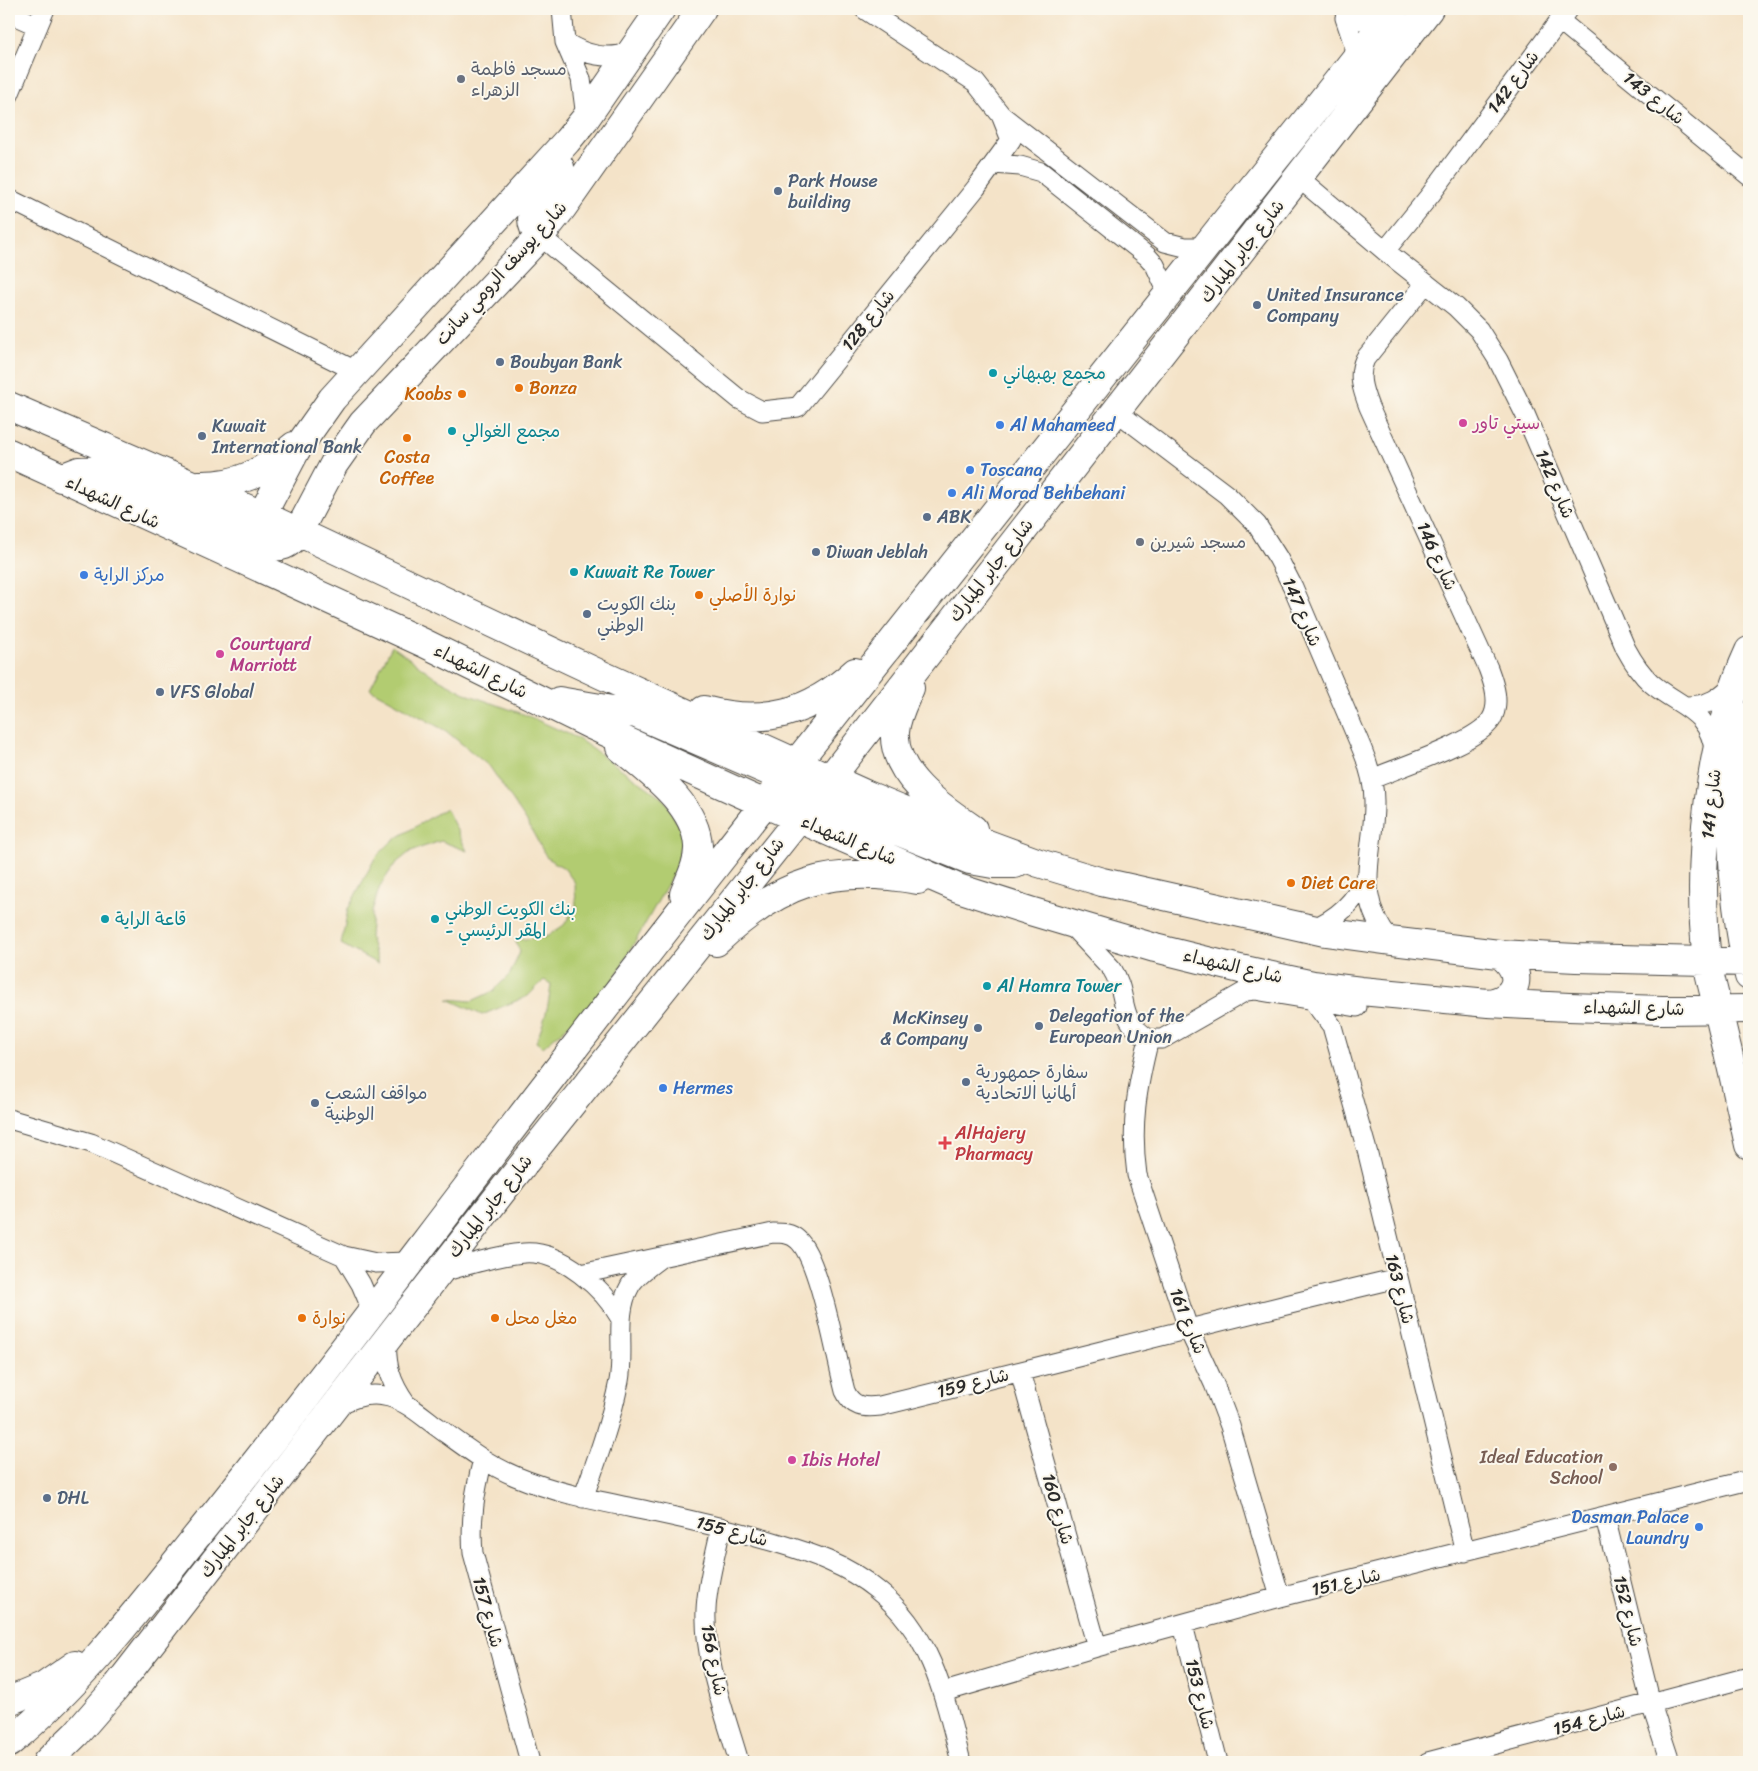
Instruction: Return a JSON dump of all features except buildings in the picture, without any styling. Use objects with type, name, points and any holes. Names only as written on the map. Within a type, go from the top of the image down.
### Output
[{"type":"main road","points":[[540,236],[531,224],[532,212],[586,118],[661,9]]},
{"type":"main road","name":"شارع يوسف الرومي سانت","points":[[297,533],[341,452],[363,423],[540,236],[563,207],[702,9]]},
{"type":"main road","name":"شارع جابر المبارك","points":[[47,1762],[76,1734],[115,1689],[438,1273],[798,819],[1429,9]]},
{"type":"main road","name":"شارع جابر المبارك","points":[[9,1743],[55,1702],[120,1631],[293,1416],[373,1312],[408,1262],[670,924],[1169,295],[1205,247],[1353,64],[1391,12]]},
{"type":"main road","points":[[286,582],[267,558],[260,542],[259,530],[262,515],[296,450],[356,371],[586,118]]},
{"type":"main road","points":[[9,406],[262,515],[352,559],[637,691],[791,771],[808,786],[821,783],[822,787]]},
{"type":"main road","points":[[193,484],[224,484],[248,477],[270,465],[306,435]]},
{"type":"main road","name":"شارع الشهداء","points":[[9,453],[286,582],[424,643],[591,725],[764,804],[958,888],[1069,923],[1240,969],[1314,985],[1386,994],[1488,1003],[1662,1010],[1749,1009]]},
{"type":"main road","points":[[61,478],[70,473],[88,470],[109,474],[272,546],[282,546],[290,542],[297,533]]},
{"type":"main road","points":[[319,491],[325,522],[330,534],[340,548],[352,559]]},
{"type":"main road","points":[[637,691],[729,716],[783,715],[811,704],[839,686],[916,614]]},
{"type":"main road","points":[[934,643],[910,687],[898,717],[895,740],[899,758],[919,785],[952,814],[1028,859]]},
{"type":"main road","name":"شارع 141","points":[[1749,651],[1735,682],[1716,760],[1706,854],[1704,924],[1708,962],[1749,1145]]},
{"type":"main road","points":[[532,696],[636,714],[791,771]]},
{"type":"main road","name":"شارع 141","points":[[1748,966],[1732,871],[1733,806],[1749,716]]},
{"type":"main road","points":[[591,725],[628,754],[668,791],[684,809],[693,826],[698,847],[696,863],[670,924]]},
{"type":"main road","points":[[764,804],[776,794],[822,787],[919,817],[1028,859],[1102,882],[1312,929],[1392,942],[1499,954],[1708,962],[1748,966]]},
{"type":"main road","points":[[653,1002],[738,922],[770,900],[798,885],[829,876],[858,873],[915,879],[958,888]]},
{"type":"main road","points":[[1488,1003],[1498,1002],[1507,997],[1514,983],[1513,968],[1499,954]]},
{"type":"main road","points":[[9,1702],[43,1687],[120,1631]]},
{"type":"main road","points":[[68,1762],[115,1689]]},
{"type":"street","points":[[9,95],[45,9]]},
{"type":"street","points":[[562,9],[565,42],[581,79],[586,118]]},
{"type":"street","name":"شارع 128","points":[[540,236],[739,399],[762,411],[798,407],[994,164],[1011,140],[1001,115],[975,82],[864,9]]},
{"type":"street","points":[[1339,13],[1358,20],[1391,12]]},
{"type":"street","points":[[9,13],[38,26]]},
{"type":"street","points":[[1339,13],[1354,45],[1353,64]]},
{"type":"street","name":"شارع 142","points":[[1385,251],[1431,194],[1564,14]]},
{"type":"street","name":"شارع 143","points":[[1564,14],[1749,176]]},
{"type":"street","points":[[565,42],[584,53],[595,56],[613,56],[632,52]]},
{"type":"street","points":[[1001,115],[1165,242],[1185,247],[1205,247]]},
{"type":"street","points":[[994,164],[1041,172],[1147,256],[1155,265],[1169,295]]},
{"type":"street","name":"شارع 142","points":[[1299,178],[1385,251],[1456,307],[1478,330],[1498,360],[1525,414],[1626,649],[1634,663],[1652,684],[1687,706],[1706,728],[1712,740],[1716,760]]},
{"type":"street","points":[[9,199],[356,371]]},
{"type":"street","name":"شارع 146","points":[[1372,779],[1476,734],[1491,720],[1495,706],[1494,682],[1373,416],[1361,383],[1365,359],[1426,283]]},
{"type":"street","name":"شارع 147","points":[[1116,411],[1227,495],[1262,533],[1293,587],[1362,749],[1372,779],[1374,814],[1367,876],[1372,911],[1377,922],[1392,942]]},
{"type":"street","points":[[1687,706],[1710,703],[1727,691],[1735,682]]},
{"type":"street","name":"شارع 147","points":[[1312,929],[1336,917],[1346,909],[1362,888],[1367,876]]},
{"type":"street","points":[[1069,923],[1112,969],[1118,978],[1131,1026],[1149,1039],[1162,1039],[1246,990],[1256,990],[1357,1007]]},
{"type":"street","points":[[1332,1026],[1357,1007],[1386,994]]},
{"type":"street","name":"شارع 163","points":[[1313,1001],[1332,1026],[1368,1154],[1465,1552]]},
{"type":"street","name":"شارع 161","points":[[1149,1039],[1136,1095],[1134,1150],[1137,1175],[1188,1328],[1214,1384],[1230,1426],[1280,1598]]},
{"type":"street","points":[[9,1119],[91,1143],[344,1256],[376,1263],[408,1262]]},
{"type":"street","name":"شارع 159","points":[[581,1274],[773,1233],[788,1234],[799,1240],[810,1257],[817,1277],[845,1391],[853,1403],[860,1406],[880,1406],[1188,1328],[1398,1278]]},
{"type":"street","points":[[438,1273],[499,1257],[534,1253],[548,1256],[581,1274],[602,1290],[621,1319]]},
{"type":"street","points":[[583,1498],[606,1432],[619,1380],[622,1348],[621,1319],[625,1299],[630,1285],[663,1255]]},
{"type":"street","points":[[344,1256],[361,1284],[373,1312]]},
{"type":"street","name":"شارع 155","points":[[387,1338],[386,1356],[389,1374],[396,1390],[406,1404]]},
{"type":"street","name":"شارع 160","points":[[1020,1372],[1097,1647]]},
{"type":"street","name":"شارع 155","points":[[334,1408],[350,1399],[369,1395],[388,1397],[406,1404],[483,1459],[516,1476],[583,1498],[721,1527],[810,1553],[837,1564],[877,1589],[892,1603],[915,1631],[938,1673],[961,1762]]},
{"type":"street","name":"شارع 157","points":[[483,1459],[475,1492],[471,1526],[473,1553],[530,1762]]},
{"type":"street","name":"شارع 151","points":[[944,1692],[1097,1647],[1280,1598],[1605,1518],[1749,1480]]},
{"type":"street","name":"شارع 152","points":[[1605,1518],[1651,1704],[1670,1762]]},
{"type":"street","name":"شارع 156","points":[[721,1527],[708,1592],[707,1629],[711,1661],[738,1762]]},
{"type":"street","name":"شارع 153","points":[[1183,1625],[1218,1762]]},
{"type":"street","name":"شارع 154","points":[[1428,1762],[1749,1678]]},
{"type":"green space","points":[[392,646],[435,677],[469,695],[526,715],[577,738],[664,799],[684,836],[676,869],[613,981],[577,1018],[543,1047],[536,1042],[546,1014],[550,992],[551,984],[544,980],[528,996],[482,1015],[448,999],[472,1001],[493,991],[510,974],[520,952],[515,940],[546,937],[564,925],[576,906],[575,883],[564,868],[547,858],[527,822],[490,767],[446,731],[370,689]]},
{"type":"green space","points":[[446,808],[467,851],[441,841],[411,851],[395,864],[380,886],[372,911],[370,937],[378,964],[341,944],[348,909],[375,858],[392,841]]},
{"type":"place","name":"مسجد فاطمة الزهراء","points":[[461,79]]},
{"type":"place","name":"Park House building","points":[[778,191]]},
{"type":"place","name":"United Insurance Company","points":[[1257,305]]},
{"type":"place","name":"Boubyan Bank","points":[[500,362]]},
{"type":"place","name":"مجمع بهبهاني","points":[[993,373]]},
{"type":"place","name":"Bonza","points":[[519,388]]},
{"type":"place","name":"Koobs","points":[[462,394]]},
{"type":"place","name":"سيتي تاور","points":[[1463,423]]},
{"type":"place","name":"Al Mahameed","points":[[1000,425]]},
{"type":"place","name":"مجمع الغوالي","points":[[452,431]]},
{"type":"place","name":"Kuwait International Bank","points":[[202,436]]},
{"type":"place","name":"Costa Coffee","points":[[407,438]]},
{"type":"place","name":"Toscana","points":[[970,470]]},
{"type":"place","name":"Ali Morad Behbehani","points":[[952,493]]},
{"type":"place","name":"ABK","points":[[927,517]]},
{"type":"place","name":"مسجد شيرين","points":[[1140,542]]},
{"type":"place","name":"Diwan Jeblah","points":[[816,552]]},
{"type":"place","name":"Kuwait Re Tower","points":[[574,572]]},
{"type":"place","name":"مركز الراية","points":[[84,575]]},
{"type":"place","name":"نوارة الأصلي","points":[[699,595]]},
{"type":"place","name":"بنك الكويت الوطني","points":[[587,614]]},
{"type":"place","name":"Courtyard Marriott","points":[[220,654]]},
{"type":"place","name":"VFS Global","points":[[160,692]]},
{"type":"place","name":"Diet Care","points":[[1291,883]]},
{"type":"place","name":"قاعة الراية","points":[[105,919]]},
{"type":"place","name":"بنك الكويت الوطني - المقر الرئيسي","points":[[435,919]]},
{"type":"place","name":"Al Hamra Tower","points":[[987,986]]},
{"type":"place","name":"Delegation of the European Union","points":[[1039,1026]]},
{"type":"place","name":"McKinsey & Company","points":[[978,1028]]},
{"type":"place","name":"سفارة جمهورية ألمانيا الاتحادية","points":[[966,1082]]},
{"type":"place","name":"Hermes","points":[[663,1088]]},
{"type":"place","name":"مواقف الشعب الوطنية","points":[[315,1103]]},
{"type":"place","name":"AlHajery Pharmacy","points":[[945,1143]]},
{"type":"place","name":"نوارة","points":[[302,1318]]},
{"type":"place","name":"مغل محل","points":[[495,1318]]},
{"type":"place","name":"Ibis Hotel","points":[[792,1460]]},
{"type":"place","name":"Ideal Education School","points":[[1613,1467]]},
{"type":"place","name":"DHL","points":[[47,1498]]},
{"type":"place","name":"Dasman Palace Laundry","points":[[1699,1527]]}]
